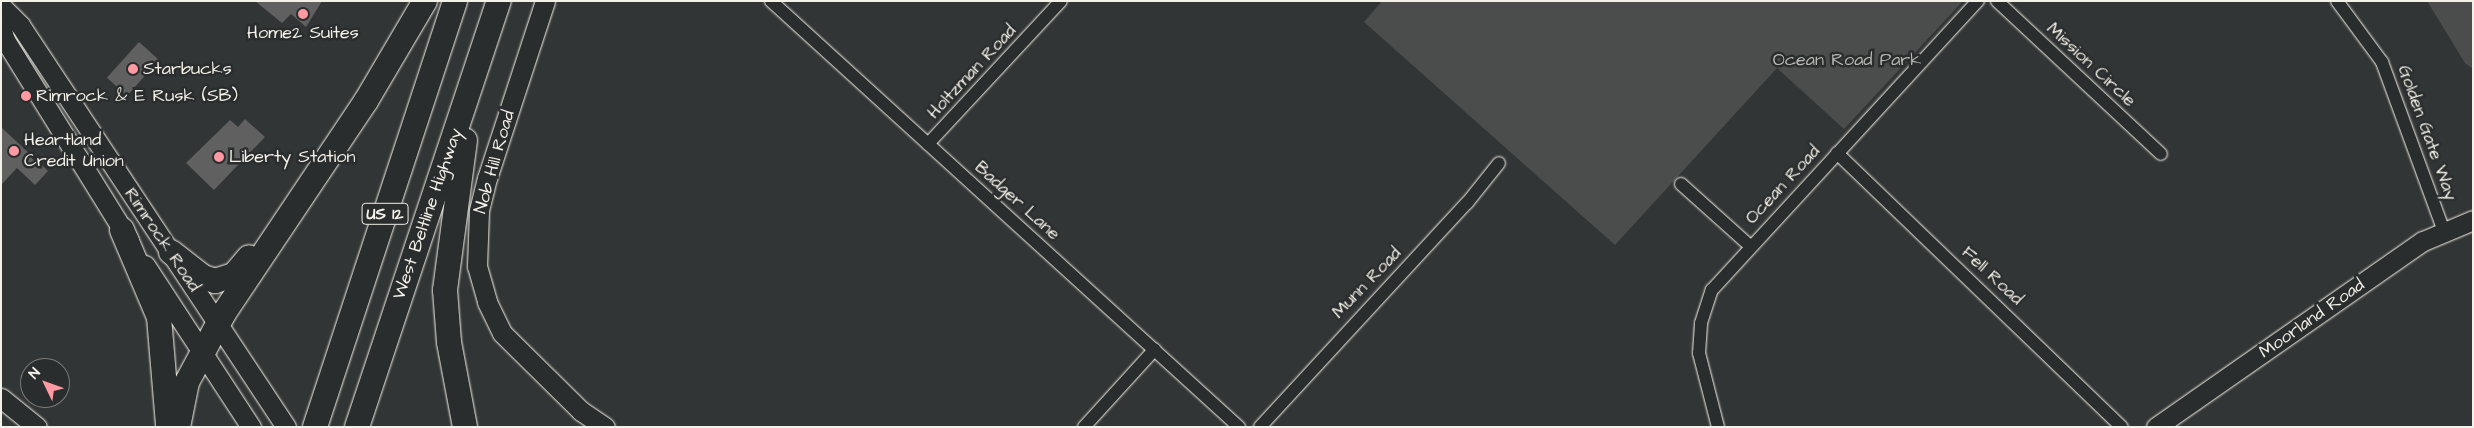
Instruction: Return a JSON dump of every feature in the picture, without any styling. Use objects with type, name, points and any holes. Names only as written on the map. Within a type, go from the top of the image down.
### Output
[{"type":"highway","points":[[178,427],[187,382],[218,324],[296,202],[366,101],[425,1]]},
{"type":"highway","name":"US 12","points":[[315,427],[455,1]]},
{"type":"highway","name":"West Beltline Highway","points":[[356,427],[499,1]]},
{"type":"highway","points":[[465,427],[449,342],[445,290],[454,207],[478,66]]},
{"type":"highway","points":[[171,252],[203,278],[223,280],[234,275],[296,202]]},
{"type":"highway","points":[[122,230],[159,317],[168,427]]},
{"type":"main road","name":"Nob Hill Road","points":[[546,1],[487,178],[479,211],[477,266],[487,302],[502,333],[581,411],[605,427]]},
{"type":"main road","name":"Rimrock Road","points":[[1,6],[20,25],[286,427]]},
{"type":"main road","points":[[2,37],[20,25]]},
{"type":"main road","name":"Rimrock Road","points":[[2,37],[122,230],[251,427]]},
{"type":"main road","name":"Moorland Road","points":[[2156,427],[2423,241],[2473,220]]},
{"type":"main road","points":[[1,398],[37,427]]},
{"type":"street","name":"Badger Lane","points":[[771,1],[1239,427]]},
{"type":"street","name":"Holtzman Road","points":[[928,144],[1061,1]]},
{"type":"street","name":"Ocean Road","points":[[1718,427],[1699,354],[1701,323],[1712,290],[1750,246],[1978,1]]},
{"type":"street","name":"Mission Circle","points":[[1997,1],[2161,154]]},
{"type":"street","name":"Golden Gate Way","points":[[2337,1],[2382,62],[2444,231]]},
{"type":"street","name":"Fell Road","points":[[1837,153],[2122,427]]},
{"type":"street","name":"Munn Road","points":[[1260,427],[1467,203],[1499,163]]},
{"type":"street","points":[[1681,184],[1750,246]]},
{"type":"street","points":[[1084,427],[1155,349]]},
{"type":"green space","name":"Ocean Road Park","points":[[1382,1],[1963,1],[1844,129],[1777,68],[1615,245],[1364,22]]},
{"type":"green space","points":[[2427,1],[2473,1],[2473,69],[2465,63]]},
{"type":"building","name":"Home2 Suites","points":[[255,1],[322,1],[306,27],[291,14],[282,23]]},
{"type":"building","name":"Starbucks","points":[[139,42],[159,60],[127,96],[107,78]]},
{"type":"building","name":"Liberty Station","points":[[245,119],[265,137],[214,190],[186,163],[230,120],[238,127]]},
{"type":"building","name":"Heartland Credit Union","points":[[1,127],[48,171],[35,185],[17,168],[1,185]]},
{"type":"place","name":"Home2 Suites","points":[[303,14]]},
{"type":"place","name":"Starbucks","points":[[133,69]]},
{"type":"place","name":"Rimrock & E Rusk (SB)","points":[[26,96]]},
{"type":"place","name":"Heartland Credit Union","points":[[14,151]]},
{"type":"place","name":"Liberty Station","points":[[219,157]]}]
